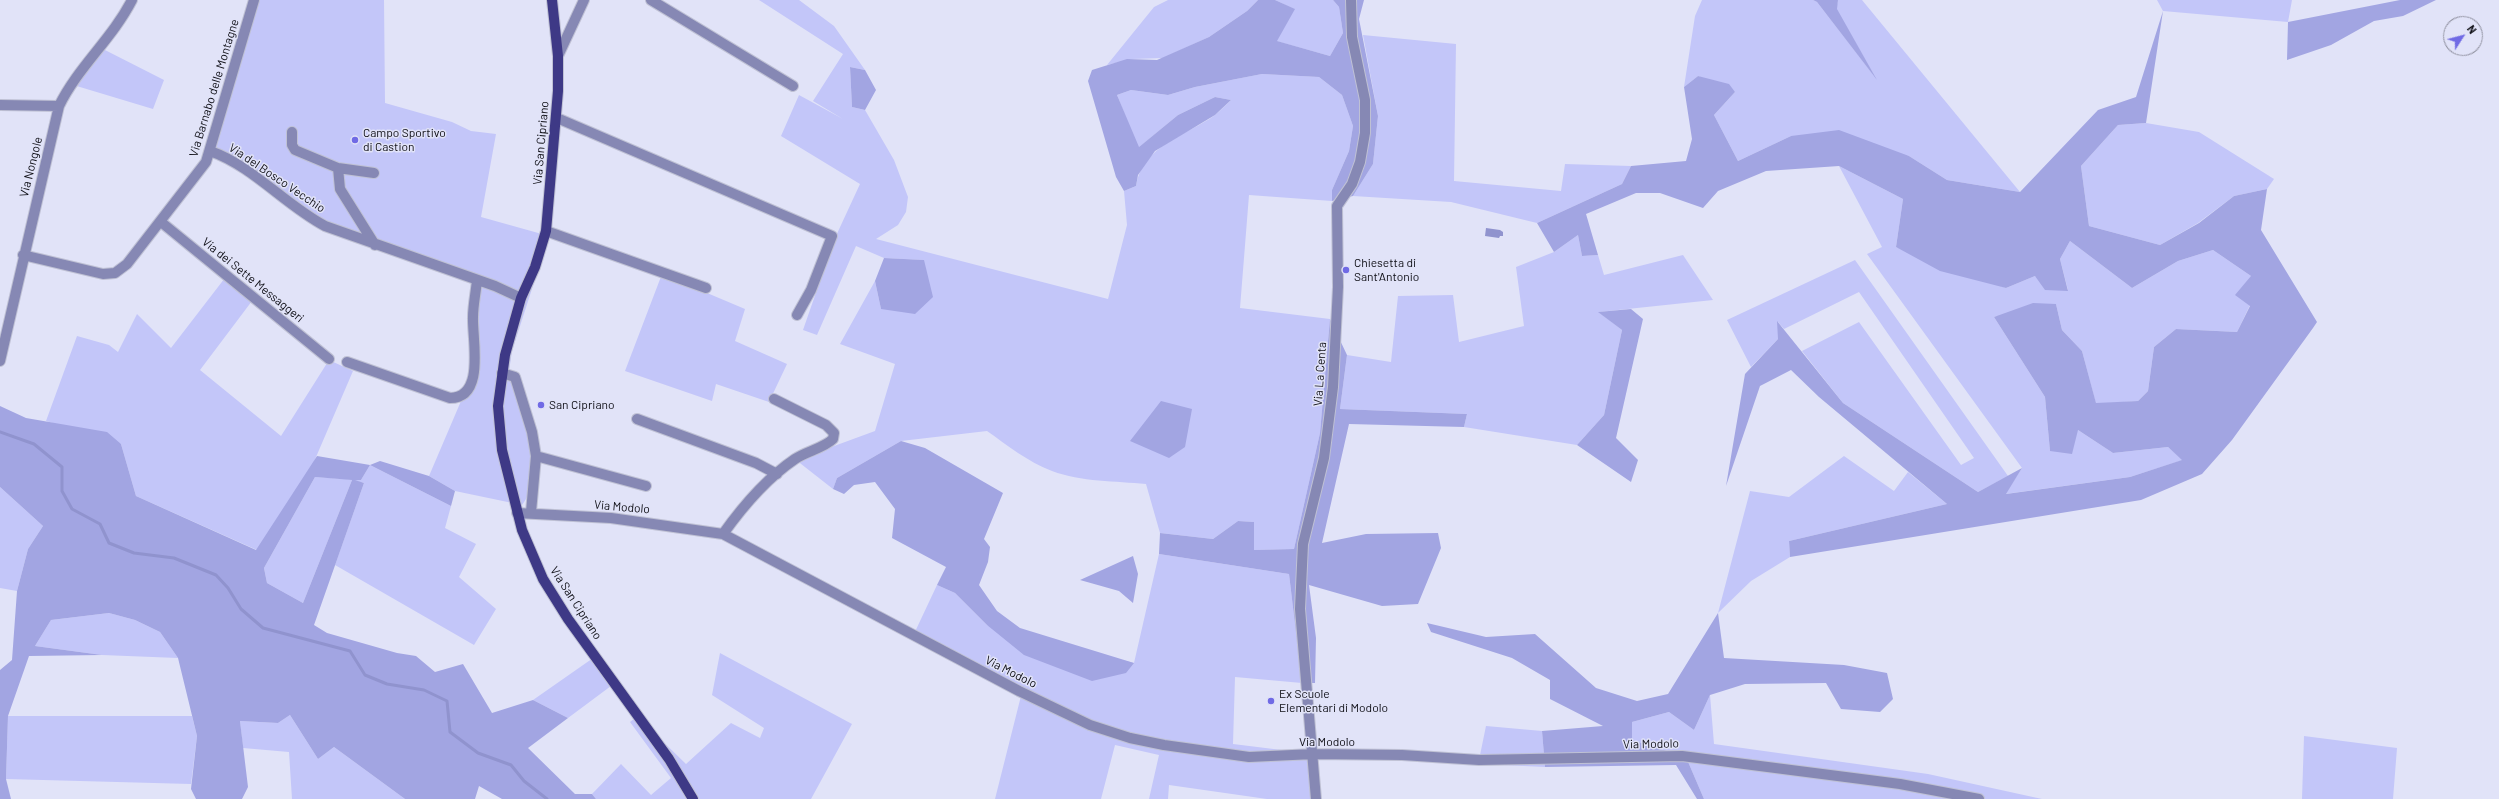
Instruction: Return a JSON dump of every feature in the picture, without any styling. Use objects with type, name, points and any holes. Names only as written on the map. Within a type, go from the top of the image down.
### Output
[{"type":"main road","name":"Via San Cipriano","points":[[552,0],[558,56],[557,118],[546,231],[535,267],[521,298],[502,373],[498,406],[499,434],[518,513],[531,552],[551,592],[656,739],[693,799]]},
{"type":"street","name":"Via Nongole","points":[[0,361],[59,106],[72,82],[103,45],[132,0]]},
{"type":"street","name":"Via Barnabo delle Montagne","points":[[24,255],[97,273],[112,274],[127,264],[203,166],[210,151],[254,0]]},
{"type":"street","name":"Via San Cipriano","points":[[558,56],[584,0]]},
{"type":"street","points":[[650,0],[793,86]]},
{"type":"street","name":"Via La Centa","points":[[1316,799],[1314,754],[1300,609],[1300,578],[1303,544],[1324,458],[1333,387],[1338,287],[1337,206],[1352,184],[1358,168],[1365,133],[1365,100],[1352,37],[1351,0]]},
{"type":"street","points":[[0,105],[59,106]]},
{"type":"street","points":[[557,118],[832,236],[811,290],[797,315]]},
{"type":"street","points":[[292,132],[292,145],[296,150],[338,168],[374,173]]},
{"type":"street","name":"Via del Bosco Vecchio","points":[[210,151],[228,158],[318,222],[375,245],[477,280],[521,298]]},
{"type":"street","name":"Via del Bosco Vecchio","points":[[338,168],[340,189],[375,245]]},
{"type":"street","name":"Via dei Sette Messaggeri","points":[[161,222],[329,359]]},
{"type":"street","points":[[546,231],[706,288]]},
{"type":"street","points":[[347,362],[450,398],[462,396],[468,390],[473,373],[476,353],[473,316],[477,280]]},
{"type":"street","points":[[502,373],[512,374],[515,377],[532,432],[536,456],[531,512]]},
{"type":"street","points":[[723,534],[736,516],[777,474],[800,456],[828,443],[834,436],[832,430],[826,425],[774,399]]},
{"type":"street","points":[[636,419],[756,463],[777,474]]},
{"type":"street","points":[[536,456],[646,486]]},
{"type":"street","name":"Via Modolo","points":[[518,513],[531,512],[656,523],[723,534],[962,661],[1090,725],[1130,738],[1200,752],[1248,757],[1314,754],[1402,755],[1479,760],[1682,756],[1900,784],[1979,799]]},
{"type":"shaded area","name":"Campo Sportivo di Castion","points":[[252,0],[384,0],[385,103],[452,122],[471,131],[496,134],[481,217],[549,236],[512,351],[508,378],[511,378],[520,407],[532,461],[532,478],[529,493],[522,505],[455,491],[429,476],[473,373],[478,281],[325,227],[214,146]]},
{"type":"shaded area","points":[[759,0],[799,0],[834,26],[865,70],[850,67],[852,107],[865,110],[894,160],[908,197],[906,212],[898,225],[876,239],[1108,299],[1127,225],[1124,191],[1136,186],[1140,172],[1147,160],[1157,151],[1180,135],[1215,115],[1231,100],[1215,97],[1178,115],[1138,148],[1117,95],[1131,90],[1168,95],[1195,87],[1262,74],[1319,77],[1342,95],[1353,126],[1349,151],[1332,190],[1332,201],[1249,195],[1240,308],[1330,319],[1320,433],[1294,549],[1254,550],[1254,522],[1238,521],[1213,539],[1160,533],[1146,484],[1087,479],[1063,475],[1026,458],[987,431],[901,441],[837,478],[833,489],[796,460],[875,431],[895,364],[840,344],[875,281],[881,309],[924,260],[884,258],[856,246],[817,335],[803,330],[835,238],[860,184],[781,136],[799,95],[843,119],[813,101],[843,54]]},
{"type":"shaded area","points":[[1168,0],[1258,0],[1247,11],[1209,37],[1163,58],[1132,59],[1107,65],[1154,7]]},
{"type":"shaded area","points":[[1258,0],[1275,0],[1295,9],[1277,41],[1330,56],[1343,33],[1339,7],[1333,0],[1364,0],[1359,19],[1378,116],[1373,164],[1353,196],[1332,201],[1332,190],[1349,151],[1353,126],[1342,95],[1319,77],[1262,74],[1195,87],[1168,95],[1131,90],[1117,95],[1139,147],[1178,115],[1215,97],[1231,100],[1215,115],[1155,151],[1138,175],[1136,186],[1124,191],[1116,177],[1088,81],[1092,70],[1127,59],[1157,60],[1209,37],[1247,11]]},
{"type":"shaded area","points":[[1275,0],[1333,0],[1339,7],[1343,33],[1330,56],[1276,41],[1294,9]]},
{"type":"shaded area","points":[[1702,0],[1813,0],[1817,2],[1875,77],[1836,9],[1838,0],[1862,0],[2020,192],[1947,180],[1909,156],[1791,136],[1738,161],[1714,115],[1735,92],[1698,76],[1684,87],[1695,16]]},
{"type":"shaded area","points":[[1813,0],[1838,0],[1837,9],[1877,80],[1817,2]]},
{"type":"shaded area","points":[[2157,0],[2292,0],[2288,22],[2163,11]]},
{"type":"shaded area","points":[[2400,0],[2436,0],[2403,16],[2374,21],[2331,45],[2287,60],[2288,22]]},
{"type":"shaded area","points":[[2163,11],[2146,123],[2118,125],[2081,166],[2089,226],[2160,245],[2199,223],[2234,196],[2267,189],[2261,230],[2317,322],[2313,328],[2232,440],[2202,474],[2141,500],[1790,557],[1789,541],[1947,504],[1819,397],[1791,370],[1760,386],[1726,486],[1745,374],[1778,339],[1777,321],[1843,403],[1978,492],[2022,468],[2006,494],[2130,477],[2182,460],[2168,447],[2113,453],[2078,430],[2072,454],[2050,451],[2045,397],[1994,317],[2033,303],[2056,304],[2062,330],[2082,351],[2096,403],[2138,401],[2148,391],[2154,347],[2176,329],[2237,332],[2250,306],[2235,295],[2251,276],[2213,250],[2178,261],[2132,288],[2070,241],[2060,259],[2068,291],[2045,290],[2035,276],[2006,288],[1940,271],[1896,247],[1903,199],[1839,166],[1766,171],[1718,191],[1703,208],[1660,193],[1636,193],[1586,214],[1598,255],[1582,256],[1578,235],[1554,252],[1537,223],[1622,184],[1631,166],[1686,161],[1692,139],[1684,87],[1698,76],[1729,84],[1735,92],[1714,115],[1738,161],[1791,136],[1839,130],[1909,156],[1947,180],[2020,192],[2098,110],[2136,97]]},
{"type":"shaded area","points":[[1363,35],[1456,44],[1454,181],[1561,191],[1565,164],[1631,166],[1622,184],[1537,223],[1451,202],[1353,196],[1373,164],[1378,116]]},
{"type":"shaded area","points":[[103,49],[164,80],[153,109],[70,84]]},
{"type":"shaded area","points":[[850,67],[865,70],[876,90],[865,110],[852,107]]},
{"type":"shaded area","points":[[2146,123],[2199,132],[2274,179],[2267,189],[2234,196],[2198,223],[2160,245],[2089,226],[2081,166],[2118,125]]},
{"type":"shaded area","points":[[1839,166],[1903,199],[1896,247],[2006,288],[2035,276],[2068,290],[2060,259],[2070,241],[2132,288],[2178,261],[2213,250],[2251,276],[2250,305],[2237,332],[2176,329],[2154,347],[2148,391],[2138,401],[2096,404],[2082,351],[2062,330],[2056,304],[1994,317],[2045,397],[2050,451],[2078,430],[2113,453],[2168,447],[2183,460],[2130,477],[2005,494],[2022,468],[1867,254],[1882,247]]},
{"type":"shaded area","points":[[1486,228],[1500,230],[1503,232],[1503,236],[1500,236],[1499,238],[1485,236]]},
{"type":"shaded area","points":[[1578,235],[1582,256],[1598,255],[1604,275],[1683,255],[1713,300],[1599,312],[1622,330],[1604,415],[1577,445],[1464,427],[1467,414],[1340,409],[1347,355],[1391,362],[1398,296],[1453,295],[1459,342],[1524,326],[1516,267],[1554,252]]},
{"type":"shaded area","points":[[884,258],[924,260],[933,297],[915,314],[881,309],[875,281]]},
{"type":"shaded area","points":[[1855,260],[2008,476],[1978,492],[1843,403],[1802,351],[1859,322],[1961,465],[1974,458],[1859,292],[1784,329],[1778,322],[1778,339],[1751,367],[1727,320]]},
{"type":"shaded area","points":[[228,274],[255,297],[200,370],[281,436],[329,360],[353,371],[313,464],[257,550],[136,496],[121,444],[46,421],[77,336],[109,345],[118,352],[137,314],[171,348]]},
{"type":"shaded area","points":[[662,274],[745,309],[735,341],[787,364],[769,402],[716,384],[712,401],[625,371]]},
{"type":"shaded area","points":[[1631,309],[1643,319],[1616,438],[1638,460],[1631,482],[1577,445],[1604,415],[1622,330],[1598,312]]},
{"type":"shaded area","points":[[1330,319],[1347,355],[1340,409],[1467,414],[1464,427],[1349,424],[1322,543],[1366,534],[1438,533],[1441,548],[1418,604],[1382,606],[1309,585],[1316,638],[1315,683],[1302,683],[1289,574],[1159,554],[1160,533],[1213,539],[1238,521],[1254,522],[1254,550],[1294,549],[1320,433]]},
{"type":"shaded area","points":[[1161,401],[1192,409],[1185,447],[1169,458],[1130,441]]},
{"type":"shaded area","points":[[0,406],[26,418],[107,432],[121,444],[136,496],[256,550],[317,456],[370,465],[361,480],[355,480],[364,483],[314,625],[327,633],[397,653],[416,656],[435,672],[463,664],[492,713],[533,700],[568,718],[528,748],[575,794],[592,794],[596,799],[502,799],[479,786],[475,799],[405,799],[334,747],[318,759],[290,715],[278,723],[240,721],[248,787],[242,799],[196,799],[191,789],[197,736],[178,658],[160,632],[135,620],[109,613],[51,620],[35,646],[102,655],[29,656],[8,716],[6,779],[11,799],[0,799],[0,670],[12,660],[17,591],[28,549],[43,526],[0,487]],"holes":[[[315,477],[352,480],[303,603],[267,583],[264,568]]]},
{"type":"shaded area","points":[[901,441],[925,448],[1003,493],[984,539],[990,547],[988,562],[979,585],[997,611],[1020,628],[1134,663],[1126,673],[1092,681],[1024,655],[987,625],[955,593],[937,585],[946,567],[892,538],[895,509],[875,482],[854,485],[844,494],[833,489],[837,478]]},
{"type":"shaded area","points":[[1844,456],[1894,491],[1908,472],[1947,504],[1789,541],[1790,557],[1751,581],[1718,613],[1750,491],[1789,497]]},
{"type":"shaded area","points":[[380,461],[429,476],[455,491],[451,506],[370,465]]},
{"type":"shaded area","points":[[370,465],[451,506],[445,528],[476,544],[459,577],[496,609],[474,645],[335,565],[364,483],[352,480],[303,603],[267,583],[264,568],[315,477],[361,480]]},
{"type":"shaded area","points":[[0,487],[43,526],[28,549],[17,591],[0,588]]},
{"type":"shaded area","points":[[1159,554],[1289,574],[1302,683],[1235,677],[1233,744],[1314,754],[1316,799],[1267,799],[1169,785],[1168,799],[1149,799],[1159,755],[1115,745],[1101,799],[995,799],[1022,692],[913,636],[937,585],[955,593],[987,625],[1134,663]]},
{"type":"shaded area","points":[[1133,556],[1138,574],[1133,603],[1119,591],[1080,580]]},
{"type":"shaded area","points":[[109,613],[135,620],[160,632],[178,658],[102,655],[35,646],[51,620]]},
{"type":"shaded area","points":[[1718,613],[1724,658],[1844,665],[1887,673],[1893,699],[1880,712],[1841,709],[1826,683],[1745,684],[1710,695],[1694,730],[1669,712],[1632,722],[1632,740],[1686,757],[1704,799],[1697,799],[1676,765],[1545,767],[1542,731],[1603,726],[1550,699],[1550,680],[1512,658],[1431,632],[1427,623],[1486,637],[1535,634],[1596,688],[1637,701],[1668,694]]},
{"type":"shaded area","points":[[720,653],[852,724],[811,799],[596,799],[592,794],[621,764],[651,795],[671,778],[630,722],[639,715],[647,726],[686,764],[731,723],[760,738],[764,728],[712,695]]},
{"type":"shaded area","points":[[596,656],[615,683],[568,718],[533,700]]},
{"type":"shaded area","points":[[1710,695],[1714,744],[1928,774],[2042,799],[1704,799],[1686,757],[1632,740],[1632,722],[1669,712],[1694,730]]},
{"type":"shaded area","points":[[290,715],[318,759],[334,747],[405,799],[292,799],[289,752],[243,748],[240,721],[278,723]]},
{"type":"shaded area","points":[[8,716],[192,716],[197,736],[191,784],[6,779]]},
{"type":"shaded area","points":[[1486,726],[1542,731],[1545,767],[1482,764],[1479,760]]},
{"type":"shaded area","points":[[2304,736],[2397,748],[2393,799],[2302,799]]},
{"type":"waterway","points":[[0,432],[34,444],[62,467],[62,491],[72,509],[100,524],[109,543],[134,553],[174,558],[216,575],[228,588],[241,609],[263,628],[350,651],[365,675],[387,684],[424,690],[447,701],[450,732],[478,753],[511,765],[524,781],[547,799]]},
{"type":"place","name":"Campo Sportivo di Castion","points":[[355,140]]},
{"type":"place","name":"Chiesetta di Sant'Antonio","points":[[1346,270]]},
{"type":"place","name":"San Cipriano","points":[[541,405]]},
{"type":"place","name":"Ex Scuole Elementari di Modolo","points":[[1271,701]]}]
